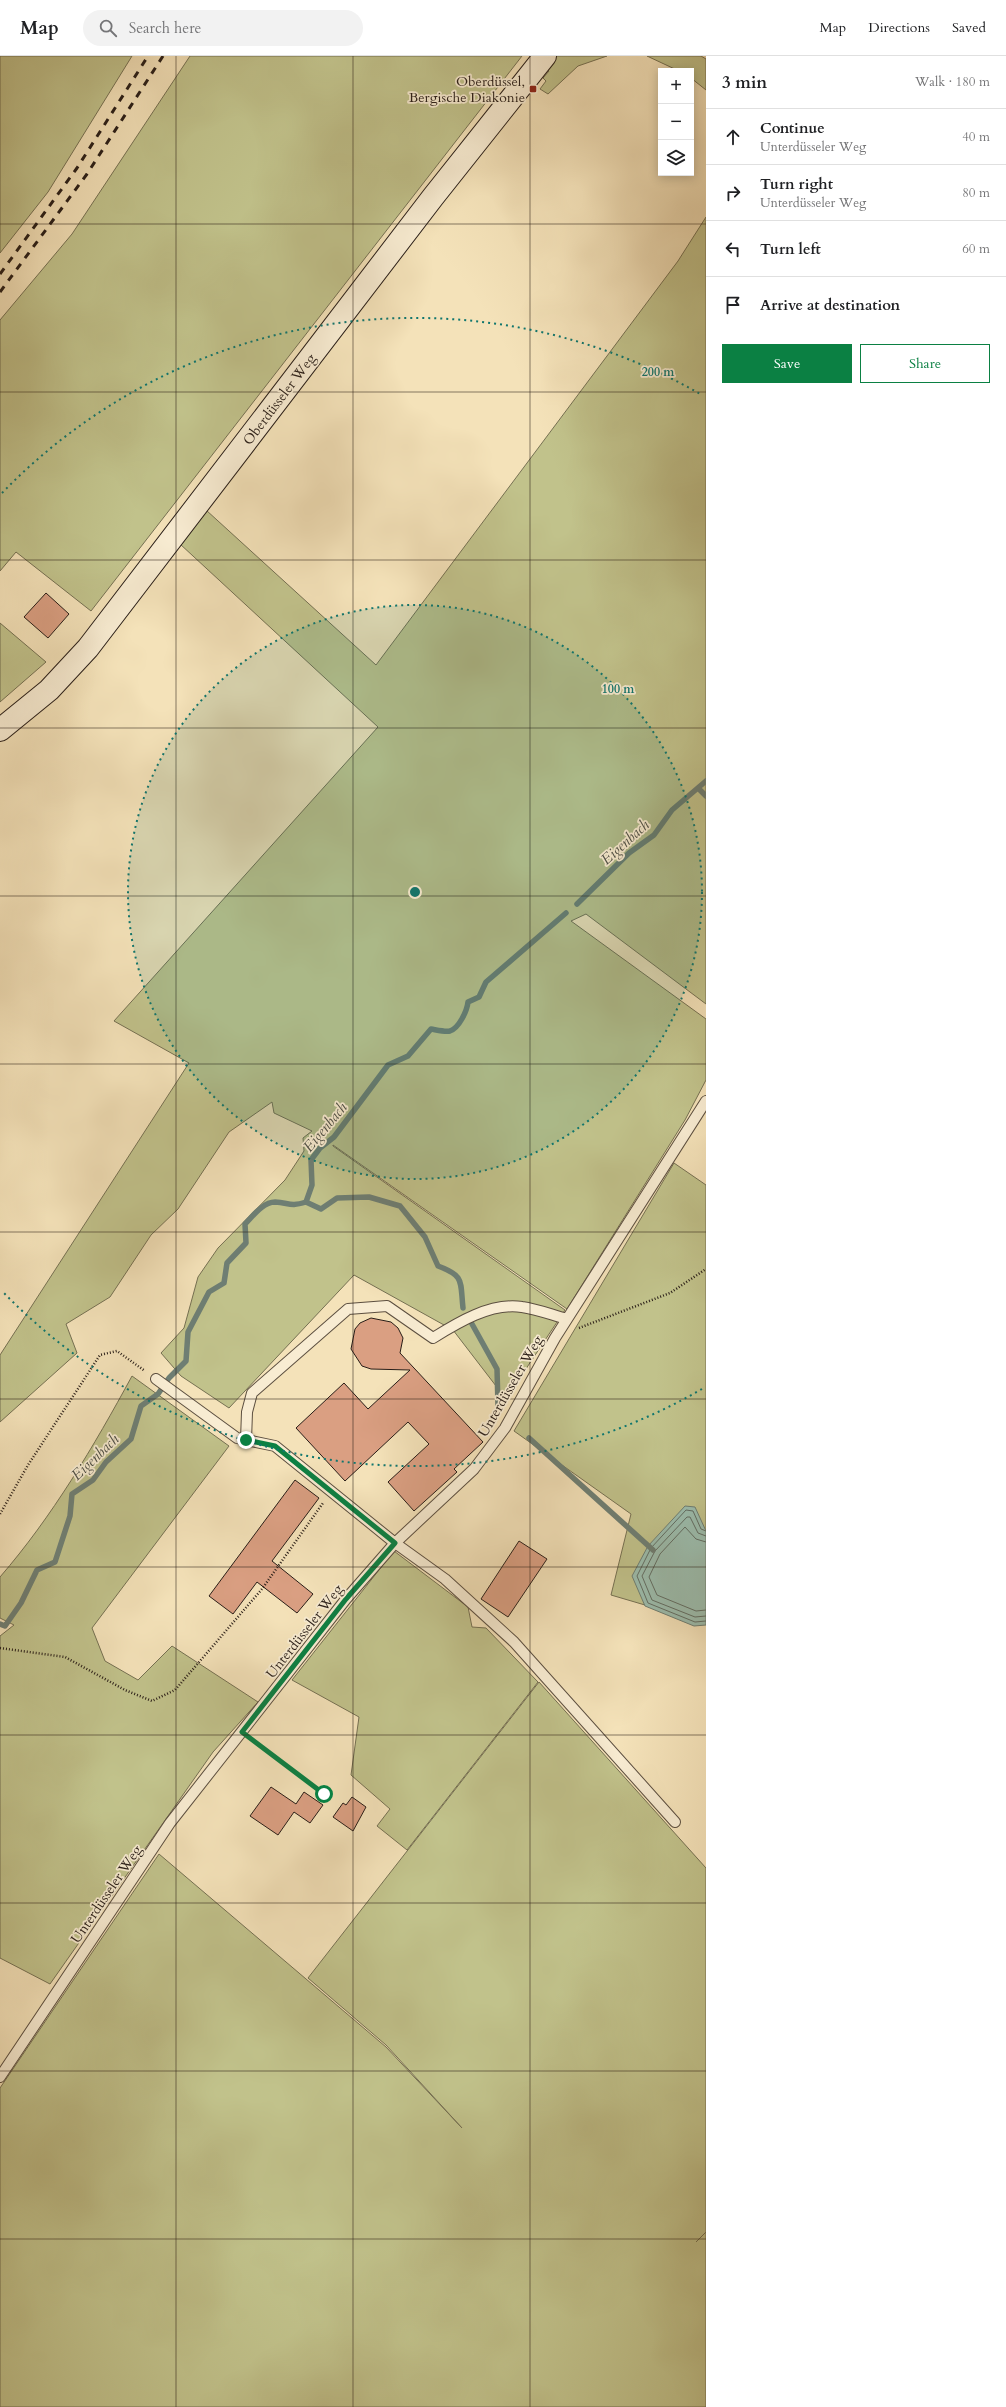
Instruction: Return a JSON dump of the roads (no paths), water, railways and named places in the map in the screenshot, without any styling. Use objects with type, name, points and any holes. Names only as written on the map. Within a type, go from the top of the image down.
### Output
[{"type":"street","name":"Oberdüsseler Weg","points":[[0,730],[49,690],[93,643],[429,203],[545,56]]},
{"type":"lane","name":"Unterdüsseler Weg","points":[[2,2071],[170,1823],[346,1599],[395,1543],[474,1469],[505,1428],[555,1338],[706,1100]]},
{"type":"lane","points":[[246,1440],[247,1412],[252,1393],[348,1309],[386,1306],[433,1338],[454,1325],[497,1308],[521,1307],[567,1319]]},
{"type":"lane","points":[[156,1378],[237,1438],[275,1446],[395,1543],[445,1579],[514,1642],[675,1822]]},
{"type":"water","points":[[685,1506],[695,1507],[706,1531],[706,1625],[694,1626],[645,1606],[632,1576],[648,1546]]},
{"type":"waterway","name":"Eigenbach","points":[[577,904],[629,853],[654,835],[672,810],[706,781]]},
{"type":"waterway","points":[[698,788],[706,796]]},
{"type":"waterway","name":"Eigenbach","points":[[0,1624],[5,1626],[21,1603],[37,1570],[55,1562],[70,1516],[72,1494],[93,1480],[106,1462],[131,1439],[141,1406],[158,1394],[169,1378],[186,1361],[188,1332],[209,1292],[224,1283],[227,1263],[246,1243],[245,1224],[266,1204],[275,1202],[293,1204],[306,1202],[312,1185],[311,1160],[320,1148],[334,1137],[388,1065],[408,1056],[431,1029],[446,1031],[453,1029],[462,1019],[468,1002],[479,997],[486,982],[566,913]]},
{"type":"waterway","points":[[306,1202],[321,1209],[337,1198],[369,1197],[400,1206],[425,1237],[438,1266],[453,1273],[460,1281],[463,1308]]},
{"type":"waterway","points":[[472,1324],[497,1369],[498,1406]]},
{"type":"waterway","points":[[529,1438],[653,1550]]},
{"type":"railway","points":[[0,274],[77,168],[148,56]]},
{"type":"railway","points":[[0,292],[87,174],[163,56]]},
{"type":"place","name":"Oberdüssel, Bergische Diakonie","points":[[533,89]]}]
